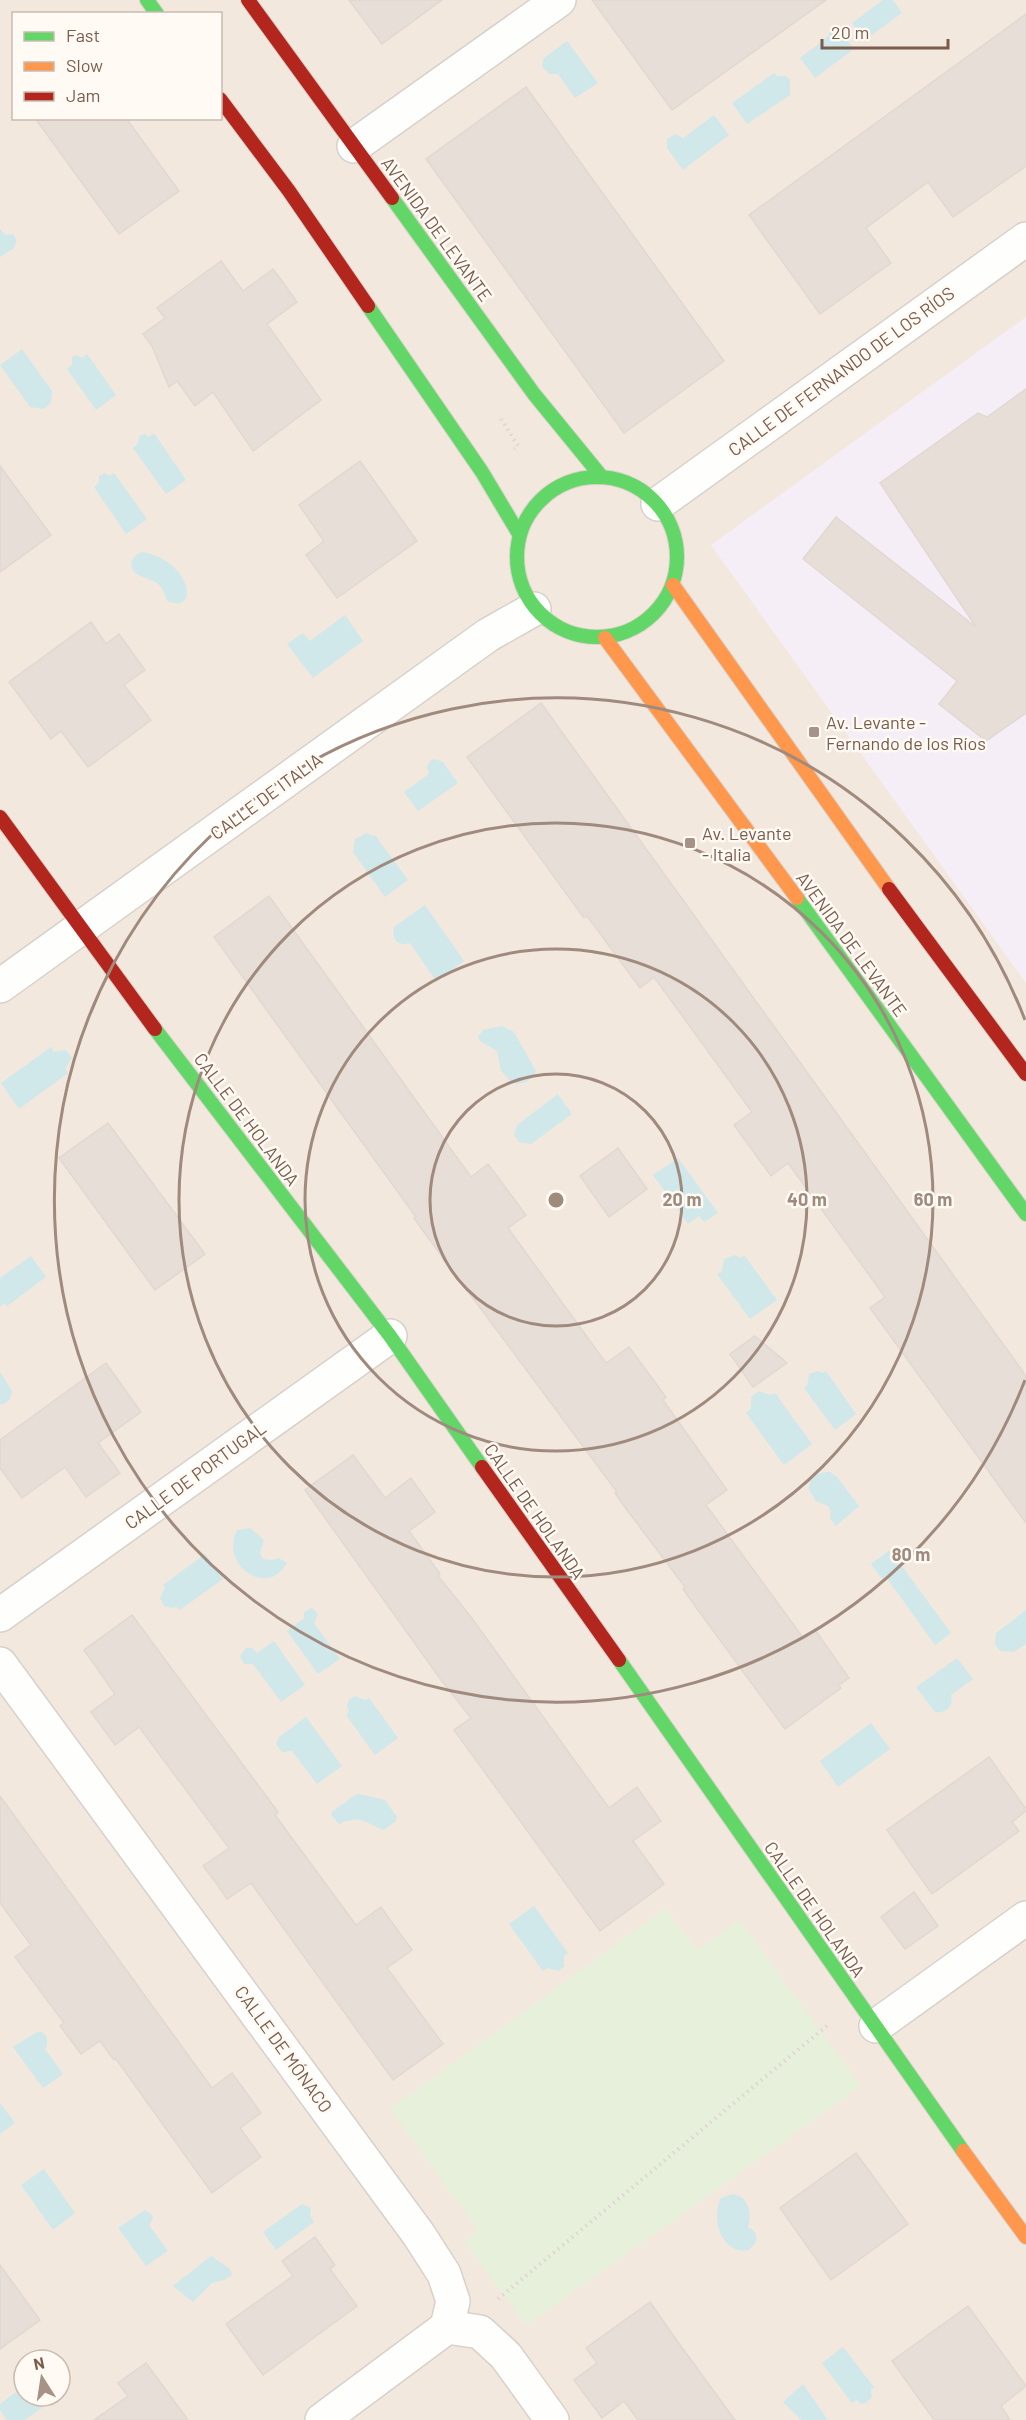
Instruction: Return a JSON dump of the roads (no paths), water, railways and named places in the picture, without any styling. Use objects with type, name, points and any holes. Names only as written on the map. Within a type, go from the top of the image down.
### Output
[{"type":"street","name":"AVENIDA DE LEVANTE","points":[[248,0],[534,394],[601,476]]},
{"type":"street","points":[[354,146],[559,0]]},
{"type":"street","points":[[222,102],[289,191],[482,472],[519,534]]},
{"type":"street","name":"CALLE DE FERNANDO DE LOS RÍOS","points":[[658,504],[1026,239]]},
{"type":"street","points":[[601,476],[622,480],[642,490],[658,504],[670,521],[677,542],[678,563],[673,585],[663,605],[647,621],[627,632],[604,638],[579,636],[554,626],[534,609],[521,586],[516,561],[519,534],[531,510],[550,491],[574,480],[601,476]]},
{"type":"street","points":[[673,585],[885,884],[1026,1074]]},
{"type":"street","name":"CALLE DE ITALIA","points":[[0,986],[488,635],[534,609]]},
{"type":"street","name":"AVENIDA DE LEVANTE","points":[[604,638],[815,921],[1026,1214]]},
{"type":"street","name":"CALLE DE HOLANDA","points":[[0,817],[80,928],[390,1336],[876,2026],[903,2068],[1026,2237]]},
{"type":"street","name":"CALLE DE PORTUGAL","points":[[0,1615],[390,1336]]},
{"type":"street","name":"CALLE DE MÓNACO","points":[[0,1664],[419,2235],[444,2274],[453,2301],[447,2327]]},
{"type":"street","points":[[876,2026],[1026,1918]]},
{"type":"street","points":[[322,2420],[447,2327],[480,2332],[506,2356],[552,2420]]},
{"type":"water","points":[[883,0],[893,0],[902,13],[865,40],[852,23]]},
{"type":"water","points":[[834,29],[840,31],[854,49],[815,78],[800,58],[829,36],[829,32]]},
{"type":"water","points":[[567,41],[598,83],[575,98],[558,74],[549,74],[542,66],[544,58]]},
{"type":"water","points":[[774,73],[777,76],[786,76],[790,80],[790,95],[747,124],[732,103]]},
{"type":"water","points":[[714,115],[729,135],[683,170],[667,148],[667,139],[675,134],[683,138]]},
{"type":"water","points":[[0,229],[5,235],[13,234],[17,240],[14,248],[0,257]]},
{"type":"water","points":[[22,349],[52,391],[51,402],[44,409],[30,407],[0,365]]},
{"type":"water","points":[[87,354],[116,395],[96,410],[67,369],[72,365],[72,357],[77,355],[82,358]]},
{"type":"water","points":[[154,433],[186,480],[166,494],[133,448],[138,444],[139,436],[145,434],[149,437]]},
{"type":"water","points":[[105,473],[109,476],[114,473],[147,519],[126,534],[94,487],[99,483],[99,476]]},
{"type":"water","points":[[142,552],[158,557],[180,574],[186,584],[185,600],[178,603],[167,601],[157,583],[133,571],[131,565],[133,560]]},
{"type":"water","points":[[345,615],[363,641],[313,678],[287,644],[303,633],[310,641]]},
{"type":"water","points":[[434,759],[443,762],[458,783],[418,811],[404,792],[429,774],[427,767]]},
{"type":"water","points":[[366,833],[375,835],[408,880],[385,897],[353,852],[355,839]]},
{"type":"water","points":[[425,905],[464,961],[436,981],[410,943],[399,943],[394,935],[394,927]]},
{"type":"water","points":[[502,1026],[514,1032],[536,1071],[527,1082],[512,1083],[501,1071],[497,1051],[480,1041],[478,1037],[483,1030]]},
{"type":"water","points":[[51,1047],[54,1052],[66,1050],[72,1058],[65,1069],[68,1073],[19,1109],[1,1083]]},
{"type":"water","points":[[558,1094],[572,1114],[531,1144],[519,1142],[514,1135],[517,1125]]},
{"type":"water","points":[[678,1158],[718,1213],[704,1222],[699,1216],[688,1224],[653,1175]]},
{"type":"water","points":[[735,1255],[741,1258],[744,1255],[777,1300],[750,1319],[717,1274],[722,1271],[724,1259]]},
{"type":"water","points":[[31,1256],[46,1277],[7,1306],[5,1303],[0,1306],[0,1278]]},
{"type":"water","points":[[818,1371],[823,1373],[826,1371],[856,1414],[835,1430],[804,1388],[807,1386],[809,1374]]},
{"type":"water","points":[[0,1372],[12,1391],[9,1400],[0,1405]]},
{"type":"water","points":[[759,1391],[770,1395],[775,1393],[812,1444],[784,1465],[746,1413],[751,1409],[751,1397]]},
{"type":"water","points":[[830,1472],[837,1477],[859,1506],[836,1526],[830,1518],[831,1512],[828,1506],[816,1501],[809,1490],[815,1476]]},
{"type":"water","points":[[250,1528],[264,1540],[260,1553],[263,1559],[279,1558],[287,1563],[278,1573],[268,1578],[248,1573],[234,1555],[233,1543],[237,1530]]},
{"type":"water","points":[[890,1550],[951,1633],[935,1645],[886,1577],[882,1579],[871,1564]]},
{"type":"water","points":[[205,1554],[223,1579],[180,1610],[177,1607],[164,1606],[160,1598],[165,1588],[163,1585]]},
{"type":"water","points":[[312,1608],[318,1614],[314,1623],[340,1659],[318,1674],[287,1631],[304,1618],[304,1612]]},
{"type":"water","points":[[1026,1610],[1026,1644],[1014,1652],[1000,1651],[995,1644],[996,1633]]},
{"type":"water","points":[[274,1641],[305,1685],[281,1702],[253,1664],[244,1664],[240,1656],[246,1648],[252,1648],[257,1653]]},
{"type":"water","points":[[957,1658],[973,1679],[951,1695],[952,1699],[948,1708],[943,1712],[935,1712],[916,1687]]},
{"type":"water","points":[[355,1696],[365,1700],[369,1698],[398,1738],[375,1755],[346,1715],[349,1712],[347,1706],[349,1700]]},
{"type":"water","points":[[306,1717],[342,1766],[317,1784],[292,1751],[282,1752],[276,1744],[279,1737]]},
{"type":"water","points":[[871,1723],[890,1749],[838,1787],[820,1761]]},
{"type":"water","points":[[359,1794],[385,1800],[397,1817],[396,1821],[384,1830],[358,1820],[339,1824],[331,1815],[332,1812]]},
{"type":"water","points":[[534,1906],[568,1953],[564,1956],[564,1967],[558,1971],[548,1968],[543,1971],[509,1924]]},
{"type":"water","points":[[37,2032],[42,2032],[47,2037],[45,2049],[63,2074],[43,2088],[13,2047]]},
{"type":"water","points":[[0,2103],[15,2123],[0,2134]]},
{"type":"water","points":[[44,2169],[75,2213],[53,2230],[21,2185]]},
{"type":"water","points":[[733,2194],[746,2203],[750,2218],[748,2228],[756,2234],[756,2242],[749,2250],[732,2247],[725,2241],[718,2225],[718,2206],[721,2198]]},
{"type":"water","points":[[302,2204],[311,2208],[310,2216],[314,2222],[276,2250],[263,2232]]},
{"type":"water","points":[[145,2210],[152,2215],[153,2219],[149,2225],[168,2251],[146,2266],[118,2228]]},
{"type":"water","points":[[211,2256],[230,2269],[232,2275],[212,2283],[193,2302],[173,2286]]},
{"type":"water","points":[[843,2347],[874,2387],[871,2390],[872,2397],[866,2403],[861,2404],[857,2400],[852,2403],[822,2363]]},
{"type":"water","points":[[803,2384],[828,2420],[801,2420],[783,2402]]},
{"type":"water","points":[[12,2395],[12,2408],[42,2408],[25,2420],[7,2420],[0,2410],[0,2404]]},
{"type":"place","name":"Av. Levante - Fernando de los Ríos","points":[[814,732]]},
{"type":"place","name":"Av. Levante - Italia","points":[[690,843]]}]
